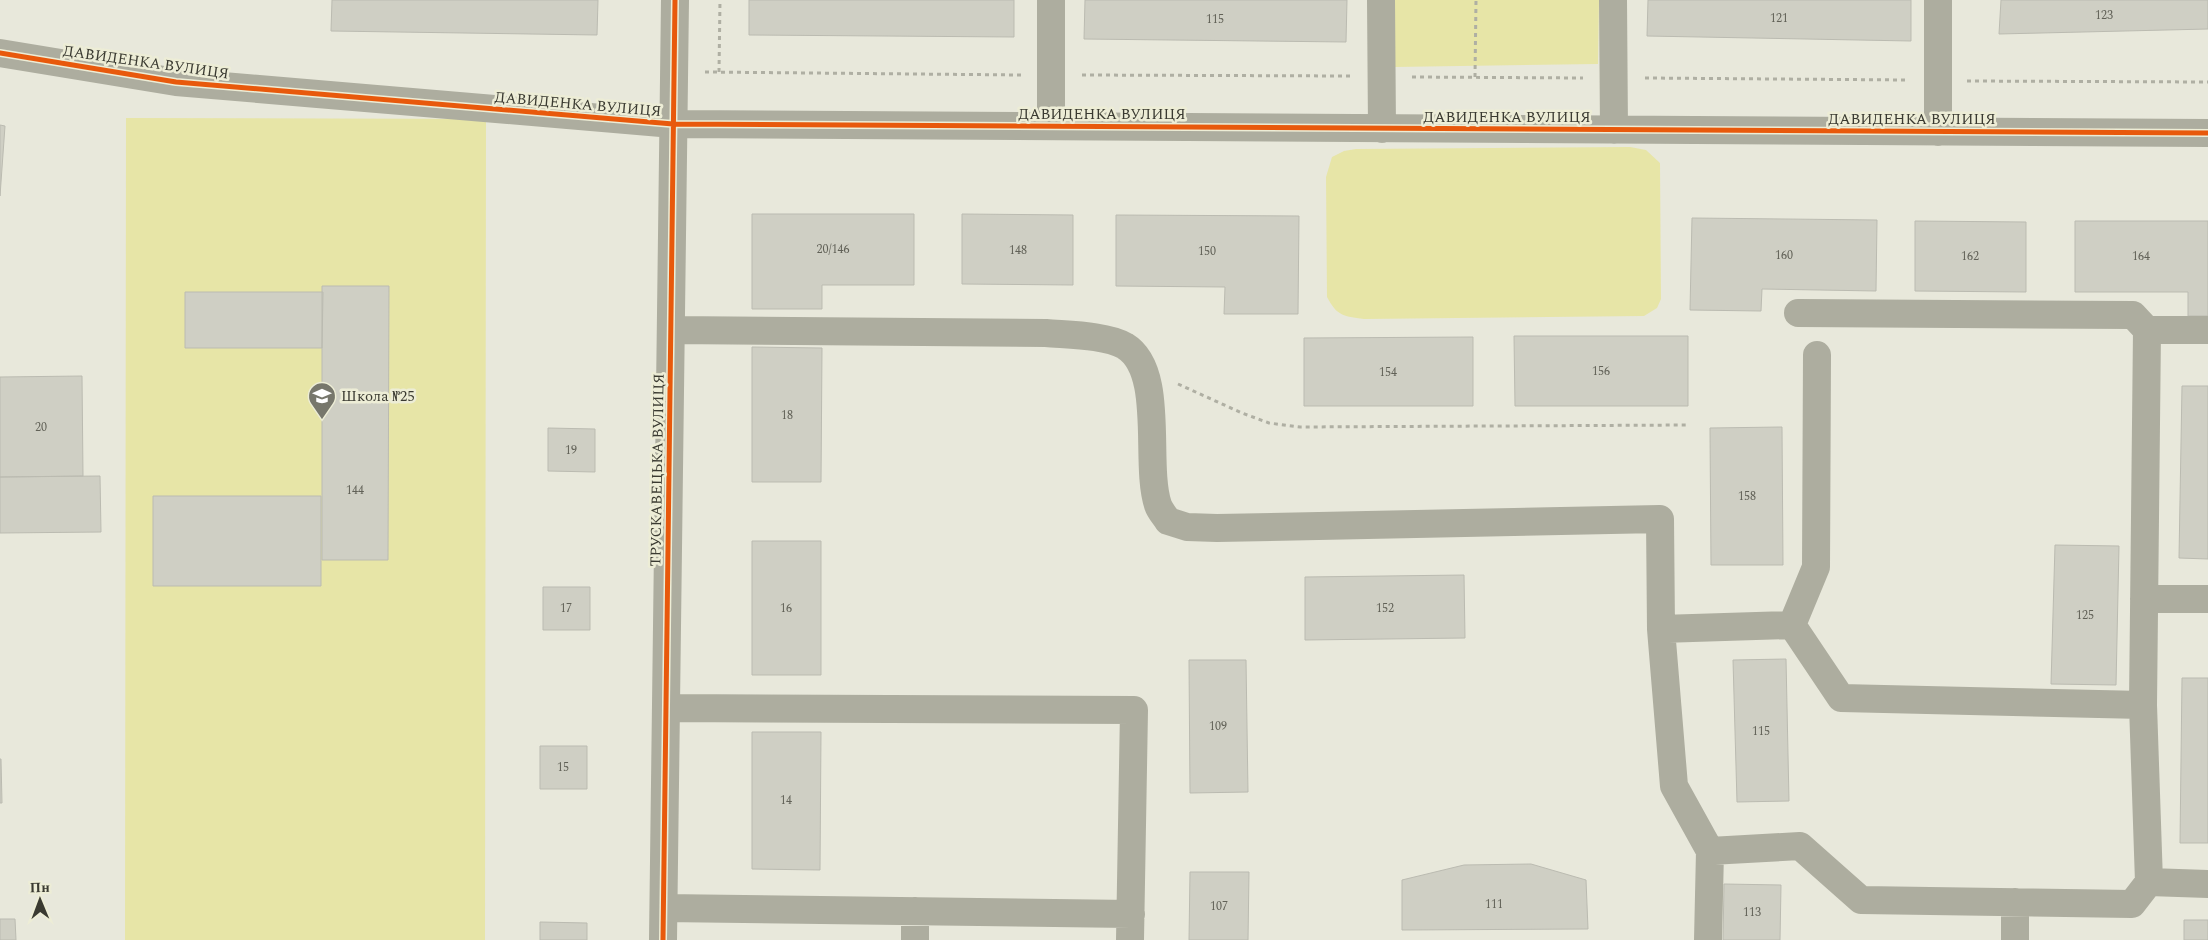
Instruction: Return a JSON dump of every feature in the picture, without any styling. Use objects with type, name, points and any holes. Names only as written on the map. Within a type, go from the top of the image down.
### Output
[{"type":"street","name":"ТРУСКАВЕЦЬКА ВУЛИЦЯ","points":[[663,940],[675,0]]},
{"type":"street","points":[[1051,0],[1051,126]]},
{"type":"street","points":[[1381,0],[1382,129]]},
{"type":"street","points":[[1613,0],[1614,130]]},
{"type":"street","points":[[1938,0],[1938,132]]},
{"type":"street","name":"ДАВИДЕНКА ВУЛИЦЯ","points":[[0,53],[176,82],[673,124],[2208,133]]},
{"type":"street","points":[[1710,851],[1800,846],[1861,900],[2132,904],[2149,882],[2143,705],[2147,330],[2133,314],[1798,313]]},
{"type":"street","points":[[671,330],[1046,333],[1094,337],[1125,346],[1144,367],[1150,401],[1154,480],[1158,506],[1168,522],[1187,527],[1217,528],[1660,519],[1661,629],[1674,786],[1710,851],[1708,940]]},
{"type":"street","points":[[2147,330],[2208,330]]},
{"type":"street","points":[[1792,625],[1816,567],[1818,356]]},
{"type":"street","points":[[2144,599],[2208,599]]},
{"type":"street","points":[[1661,629],[1792,625]]},
{"type":"street","points":[[1792,625],[1841,698],[2143,705]]},
{"type":"street","points":[[664,908],[915,911],[1131,927],[1134,710],[666,708]]},
{"type":"street","points":[[2149,882],[2208,884]]},
{"type":"street","points":[[2015,902],[2015,940]]},
{"type":"street","points":[[915,911],[915,940]]},
{"type":"path","points":[[719,72],[720,0]]},
{"type":"path","points":[[1475,77],[1476,0]]},
{"type":"path","points":[[674,72],[2208,82]]},
{"type":"path","points":[[1144,367],[1195,393],[1242,413],[1269,423],[1300,427],[1686,425]]},
{"type":"shaded area","points":[[1393,0],[1599,0],[1598,64],[1394,67]]},
{"type":"shaded area","points":[[126,118],[486,119],[485,940],[125,940]]},
{"type":"shaded area","points":[[1630,147],[1646,150],[1660,163],[1661,299],[1657,308],[1644,316],[1364,319],[1341,314],[1334,308],[1327,297],[1326,177],[1332,157],[1344,151],[1356,149]]},
{"type":"building","points":[[332,0],[598,0],[597,35],[331,31]]},
{"type":"building","points":[[749,0],[1014,0],[1014,37],[749,35]]},
{"type":"building","points":[[1085,0],[1347,0],[1346,42],[1084,39]]},
{"type":"building","points":[[1648,0],[1911,0],[1911,41],[1647,36]]},
{"type":"building","points":[[2001,0],[2208,0],[2208,29],[1999,34]]},
{"type":"building","points":[[0,125],[5,126],[0,196]]},
{"type":"building","points":[[752,214],[914,214],[914,285],[822,285],[822,309],[752,309]]},
{"type":"building","points":[[962,214],[1073,215],[1073,285],[962,284]]},
{"type":"building","points":[[1116,215],[1299,216],[1298,314],[1224,314],[1225,287],[1116,286]]},
{"type":"building","points":[[1692,218],[1877,220],[1876,291],[1762,289],[1761,311],[1690,310]]},
{"type":"building","points":[[1915,221],[2026,222],[2026,292],[1915,291]]},
{"type":"building","points":[[2075,221],[2208,221],[2208,316],[2188,316],[2188,292],[2075,292]]},
{"type":"building","points":[[322,286],[389,286],[388,560],[322,560]]},
{"type":"building","points":[[185,292],[323,292],[322,348],[185,348]]},
{"type":"building","points":[[1514,336],[1688,336],[1688,406],[1515,406]]},
{"type":"building","points":[[1473,337],[1473,406],[1304,406],[1304,338]]},
{"type":"building","points":[[752,347],[822,348],[821,482],[752,482]]},
{"type":"building","points":[[82,376],[83,476],[0,477],[0,377]]},
{"type":"building","points":[[2182,386],[2208,386],[2208,559],[2179,558]]},
{"type":"building","points":[[1782,427],[1783,565],[1711,565],[1710,428]]},
{"type":"building","points":[[548,428],[595,429],[595,472],[548,471]]},
{"type":"building","points":[[100,476],[101,532],[0,533],[0,477]]},
{"type":"building","points":[[153,496],[321,496],[321,586],[153,586]]},
{"type":"building","points":[[752,541],[821,541],[821,675],[752,675]]},
{"type":"building","points":[[2055,545],[2119,546],[2116,685],[2051,684]]},
{"type":"building","points":[[1464,575],[1465,638],[1305,640],[1305,577]]},
{"type":"building","points":[[543,587],[590,587],[590,630],[543,630]]},
{"type":"building","points":[[1786,659],[1789,801],[1737,802],[1733,660]]},
{"type":"building","points":[[1189,660],[1246,660],[1248,792],[1190,793]]},
{"type":"building","points":[[2182,678],[2208,678],[2208,843],[2180,843]]},
{"type":"building","points":[[752,732],[821,732],[820,870],[752,869]]},
{"type":"building","points":[[540,746],[587,746],[587,789],[540,789]]},
{"type":"building","points":[[1,759],[2,803],[0,803]]},
{"type":"building","points":[[1531,864],[1586,880],[1588,929],[1402,930],[1402,880],[1464,865]]},
{"type":"building","points":[[1190,872],[1249,872],[1248,940],[1189,940]]},
{"type":"building","points":[[1724,884],[1781,885],[1780,940],[1723,940]]},
{"type":"building","points":[[0,919],[15,919],[16,940],[0,940]]},
{"type":"building","points":[[2184,920],[2208,920],[2208,940],[2184,940]]},
{"type":"building","points":[[540,922],[587,923],[587,940],[540,940]]},
{"type":"cycle path","points":[[663,940],[675,0]]},
{"type":"cycle path","points":[[0,53],[176,82],[673,124],[2208,133]]},
{"type":"place","name":"Школа №25","points":[[322,420]]}]
